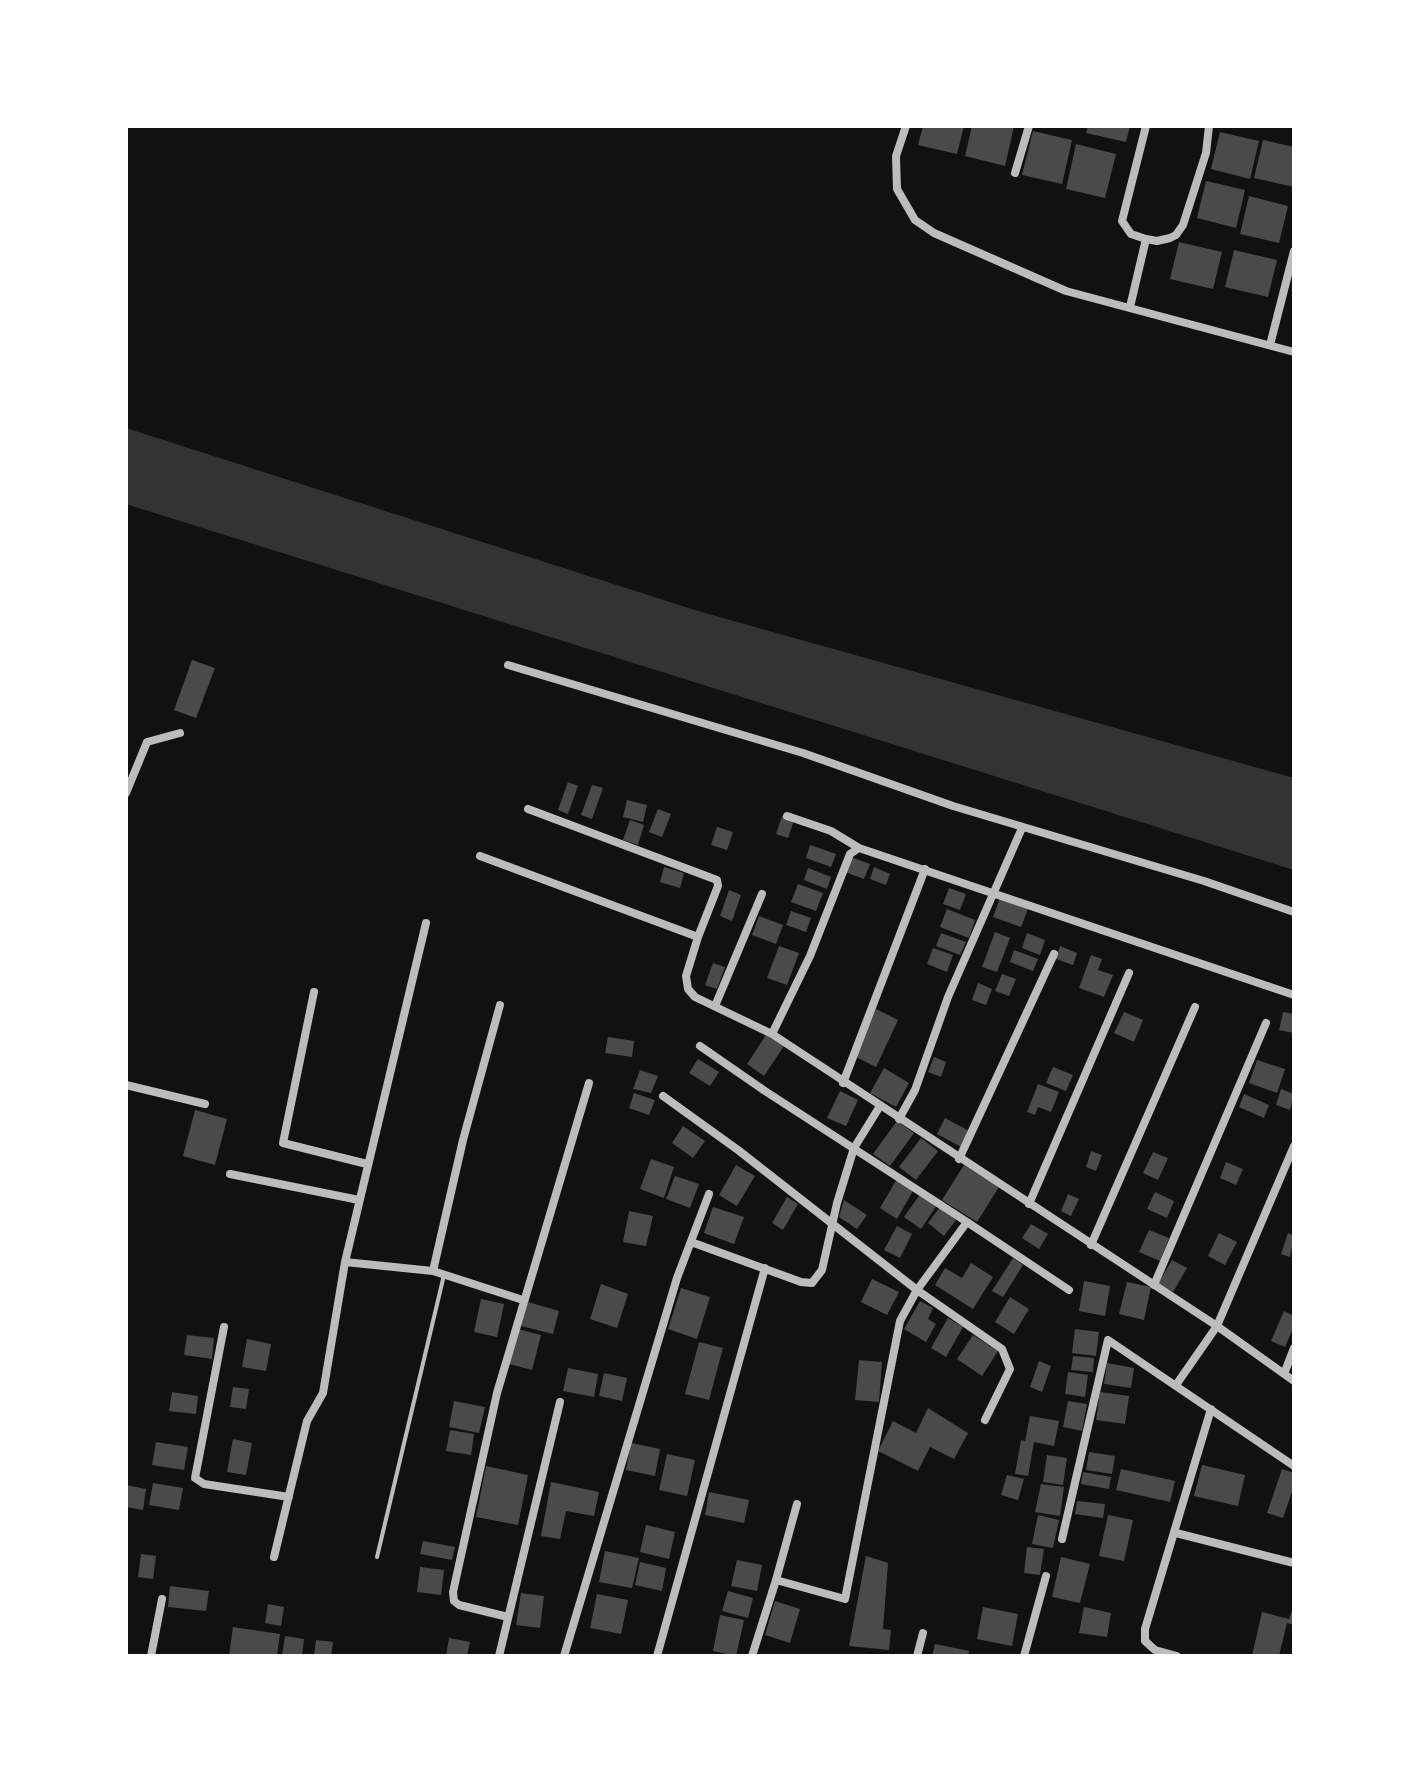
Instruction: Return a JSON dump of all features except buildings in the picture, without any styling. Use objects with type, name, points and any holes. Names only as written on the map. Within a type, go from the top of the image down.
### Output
[{"type":"street","points":[[906,126],[896,156],[897,189],[915,220],[934,233],[1066,291],[1294,352]]},
{"type":"street","points":[[1015,173],[1029,126]]},
{"type":"street","points":[[1146,126],[1122,221],[1131,234],[1157,241],[1176,235],[1183,225],[1206,153],[1209,126]]},
{"type":"street","points":[[1130,307],[1146,239]]},
{"type":"street","points":[[1270,345],[1294,251]]},
{"type":"street","points":[[508,665],[803,753],[953,806],[1204,881],[1294,912]]},
{"type":"street","points":[[126,793],[147,742],[180,733]]},
{"type":"street","points":[[528,809],[717,880],[718,886],[687,967],[686,984],[695,997],[772,1034],[1217,1326],[1294,1381]]},
{"type":"street","points":[[787,816],[831,831],[859,848],[1294,995]]},
{"type":"street","points":[[899,1119],[915,1090],[948,997],[1022,828]]},
{"type":"street","points":[[772,1034],[814,947],[850,854],[859,848]]},
{"type":"street","points":[[480,856],[698,937]]},
{"type":"street","points":[[843,1083],[925,869]]},
{"type":"street","points":[[715,1006],[762,894]]},
{"type":"street","points":[[274,1557],[307,1421],[323,1393],[345,1262],[426,923]]},
{"type":"street","points":[[959,1159],[1054,954]]},
{"type":"street","points":[[1029,1204],[1129,973]]},
{"type":"street","points":[[314,992],[283,1143],[367,1164]]},
{"type":"street","points":[[433,1271],[463,1140],[500,1005]]},
{"type":"street","points":[[1091,1245],[1195,1007]]},
{"type":"street","points":[[1154,1285],[1266,1023]]},
{"type":"street","points":[[700,1046],[1069,1290]]},
{"type":"street","points":[[508,1617],[459,1605],[454,1601],[453,1592],[497,1393],[589,1083]]},
{"type":"street","points":[[126,1085],[205,1104]]},
{"type":"street","points":[[663,1096],[728,1142],[917,1290],[1002,1349],[1010,1369],[985,1420]]},
{"type":"street","points":[[691,1242],[812,1283],[822,1270],[837,1203],[854,1148],[880,1106]]},
{"type":"street","points":[[1176,1385],[1217,1326],[1294,1146]]},
{"type":"street","points":[[230,1174],[359,1200]]},
{"type":"street","points":[[564,1656],[677,1278],[709,1194]]},
{"type":"street","points":[[776,1580],[845,1599],[900,1321],[917,1290],[967,1222]]},
{"type":"street","points":[[345,1262],[433,1271],[523,1300]]},
{"type":"street","points":[[657,1656],[765,1268]]},
{"type":"street","points":[[224,1327],[195,1478],[204,1484],[289,1497]]},
{"type":"street","points":[[1062,1539],[1108,1340],[1294,1466]]},
{"type":"street","points":[[1284,1374],[1294,1348]]},
{"type":"street","points":[[499,1656],[560,1402]]},
{"type":"street","points":[[1177,1656],[1155,1650],[1145,1641],[1145,1629],[1211,1409]]},
{"type":"street","points":[[752,1656],[797,1504]]},
{"type":"street","points":[[1176,1533],[1294,1563]]},
{"type":"street","points":[[1024,1656],[1046,1576]]},
{"type":"street","points":[[151,1656],[162,1599]]},
{"type":"street","points":[[917,1656],[923,1633]]},
{"type":"lane","points":[[377,1557],[444,1275]]},
{"type":"shaded area","points":[[126,428],[698,611],[1294,778],[1294,870],[126,504]]}]
